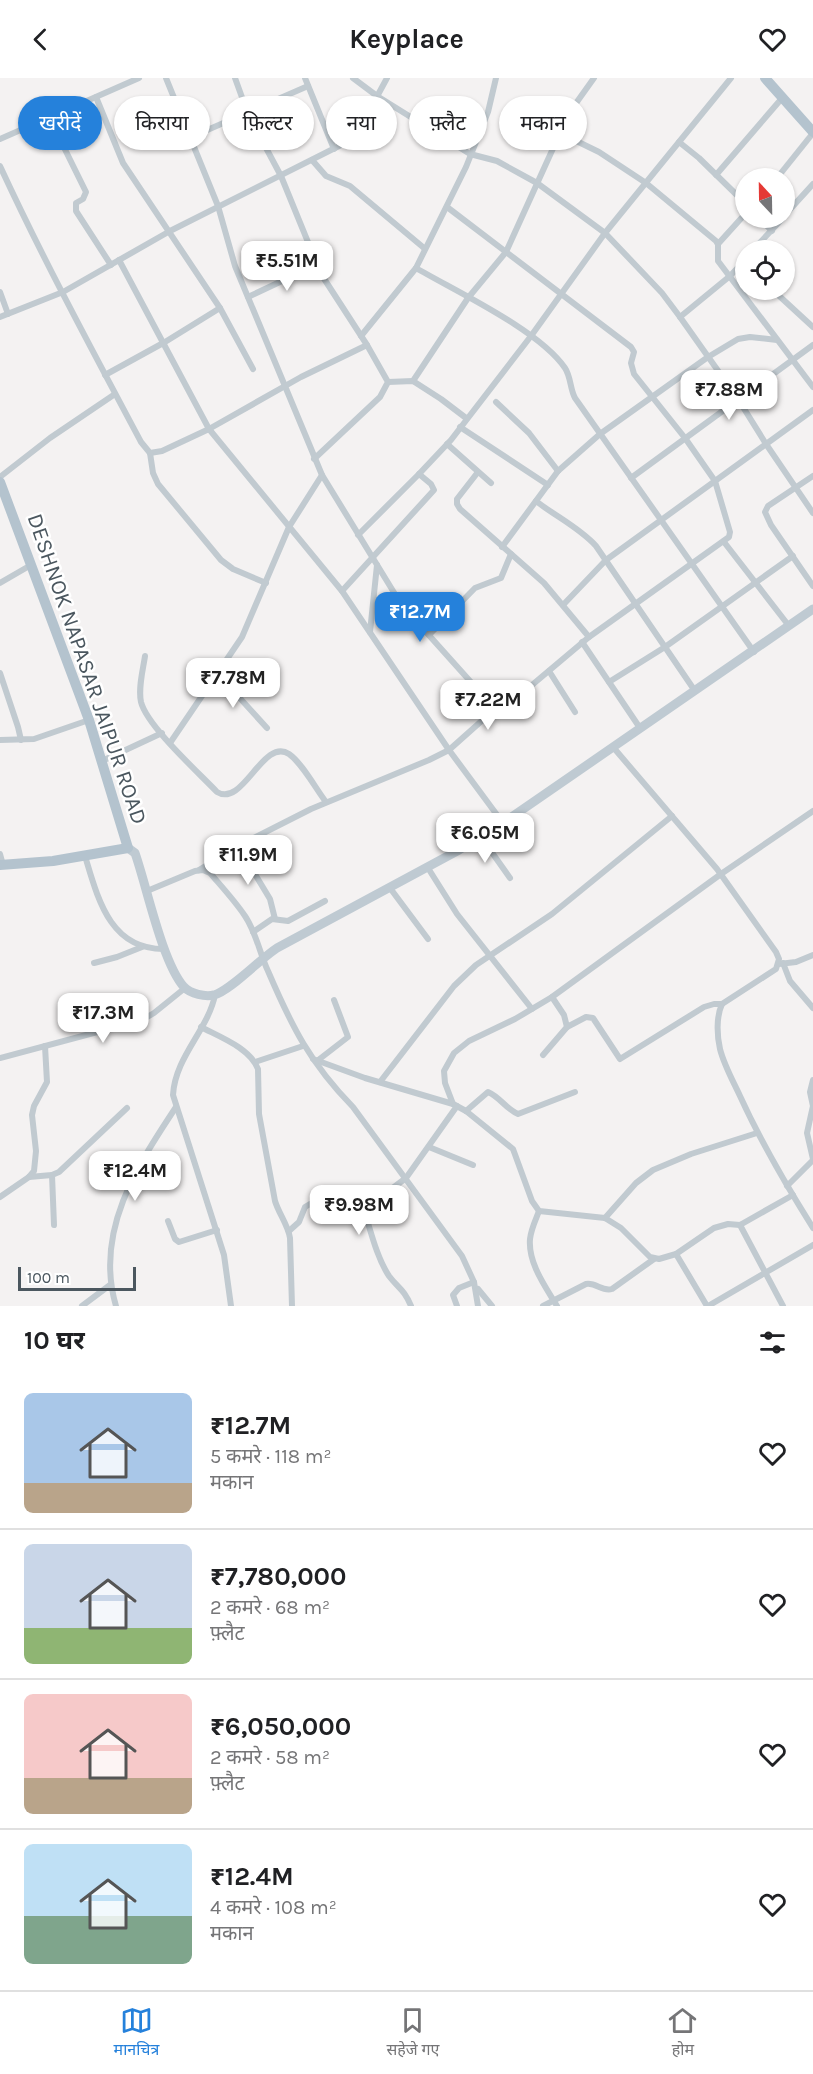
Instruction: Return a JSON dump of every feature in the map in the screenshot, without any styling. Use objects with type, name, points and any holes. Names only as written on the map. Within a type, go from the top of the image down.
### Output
[{"type":"main road","points":[[765,78],[813,132]]},
{"type":"main road","name":"DESHNOK NAPASAR JAIPUR ROAD","points":[[0,482],[3,500],[31,565],[89,720],[128,848],[53,861],[1,861]]},
{"type":"main road","points":[[128,848],[135,853],[165,949],[178,978],[185,988],[200,994],[214,994],[229,987],[262,958],[297,937],[503,824],[813,609]]},
{"type":"street","points":[[98,96],[139,78]]},
{"type":"street","points":[[166,78],[173,96]]},
{"type":"street","points":[[235,78],[242,96]]},
{"type":"street","points":[[305,78],[326,130]]},
{"type":"street","points":[[352,78],[377,96],[387,78]]},
{"type":"street","points":[[361,336],[416,268],[466,167],[488,111],[496,78]]},
{"type":"street","points":[[581,96],[594,78]]},
{"type":"street","points":[[358,536],[447,444],[531,336],[605,233],[731,78]]},
{"type":"street","points":[[287,96],[308,86]]},
{"type":"street","points":[[716,175],[783,97]]},
{"type":"street","points":[[397,108],[470,154],[497,161],[537,183],[605,233],[662,293],[680,317],[738,399],[813,513]]},
{"type":"street","points":[[102,112],[123,163],[220,308],[253,369]]},
{"type":"street","points":[[0,139],[18,131]]},
{"type":"street","points":[[785,168],[813,132]]},
{"type":"street","points":[[679,142],[735,193]]},
{"type":"street","points":[[587,146],[646,183],[718,244]]},
{"type":"street","points":[[65,150],[86,192],[84,200],[76,203],[76,211],[111,265]]},
{"type":"street","points":[[194,150],[218,206],[235,266],[322,475],[401,604],[495,709]]},
{"type":"street","points":[[267,150],[281,176],[316,265],[388,382]]},
{"type":"street","points":[[0,317],[63,292],[170,231],[332,150]]},
{"type":"street","points":[[413,381],[468,298],[506,252],[552,150]]},
{"type":"street","points":[[312,160],[326,176],[350,186],[424,248]]},
{"type":"street","points":[[0,166],[32,234],[105,375],[141,442],[150,453],[153,473],[158,484],[222,560],[232,569],[266,583]]},
{"type":"street","points":[[795,204],[813,184]]},
{"type":"street","points":[[147,891],[199,870],[238,846],[326,802],[448,750],[495,709],[532,685],[582,642],[690,562],[724,542],[730,532],[715,481],[632,369],[634,352],[631,347],[447,207]]},
{"type":"street","points":[[735,225],[718,244],[716,257],[813,387]]},
{"type":"street","points":[[769,228],[772,231]]},
{"type":"street","points":[[763,240],[775,228]]},
{"type":"street","points":[[119,260],[165,342],[209,429],[342,591],[448,750],[503,824]]},
{"type":"street","points":[[248,297],[316,265]]},
{"type":"street","points":[[416,268],[508,320],[531,336],[564,366],[569,375],[575,398],[754,652]]},
{"type":"street","points":[[680,317],[735,271]]},
{"type":"street","points":[[0,292],[8,314]]},
{"type":"street","points":[[784,300],[813,327]]},
{"type":"street","points":[[105,375],[220,308]]},
{"type":"street","points":[[502,547],[558,471],[600,434],[708,357],[743,337],[777,340]]},
{"type":"street","points":[[150,453],[162,451],[209,429],[301,377],[367,345]]},
{"type":"street","points":[[631,478],[813,345]]},
{"type":"street","points":[[388,382],[413,381],[466,418]]},
{"type":"street","points":[[314,459],[380,397],[388,382]]},
{"type":"street","points":[[0,477],[50,438],[115,394]]},
{"type":"street","points":[[496,402],[529,433],[558,471]]},
{"type":"street","points":[[563,605],[606,560],[813,410]]},
{"type":"street","points":[[460,427],[548,485]]},
{"type":"street","points":[[447,444],[491,483]]},
{"type":"street","points":[[478,472],[457,499],[457,504],[544,583],[589,637]]},
{"type":"street","points":[[342,591],[372,555],[434,490],[431,484],[419,474]]},
{"type":"street","points":[[170,744],[242,637],[289,526],[322,475]]},
{"type":"street","points":[[813,476],[768,507],[765,512],[771,525],[813,586]]},
{"type":"street","points":[[536,501],[590,539],[695,691]]},
{"type":"street","points":[[724,542],[789,626]]},
{"type":"street","points":[[429,635],[475,588],[501,578],[511,554]]},
{"type":"street","points":[[609,682],[665,647],[793,556]]},
{"type":"street","points":[[370,632],[377,564]]},
{"type":"street","points":[[0,583],[31,565]]},
{"type":"street","points":[[582,642],[640,728]]},
{"type":"street","points":[[145,656],[141,703],[147,714],[170,744],[222,794],[230,794],[237,789],[267,758],[281,751],[289,754],[297,763],[326,802]]},
{"type":"street","points":[[549,670],[575,712]]},
{"type":"street","points":[[0,673],[21,740]]},
{"type":"street","points":[[217,673],[267,728]]},
{"type":"street","points":[[0,740],[21,740],[44,736],[89,720]]},
{"type":"street","points":[[102,761],[162,733]]},
{"type":"street","points":[[613,747],[721,874],[776,952],[790,981],[813,1008]]},
{"type":"street","points":[[455,1105],[444,1077],[448,1061],[454,1053],[469,1041],[500,1027],[552,997],[721,874],[813,811]]},
{"type":"street","points":[[380,1082],[453,986],[476,965],[552,914],[672,816]]},
{"type":"street","points":[[481,837],[510,878]]},
{"type":"street","points":[[238,846],[270,898],[275,919]]},
{"type":"street","points":[[85,856],[105,915],[111,924],[142,947],[165,949]]},
{"type":"street","points":[[428,867],[457,914],[532,1009]]},
{"type":"street","points":[[199,870],[210,873],[246,917],[291,1024],[303,1046],[335,1089],[353,1107],[406,1178],[462,1256],[475,1284],[492,1306]]},
{"type":"street","points":[[390,888],[428,939]]},
{"type":"street","points":[[253,933],[275,919],[288,921],[325,901]]},
{"type":"street","points":[[94,963],[142,947]]},
{"type":"street","points":[[543,1055],[567,1027],[586,1017],[593,1018],[620,1059],[704,1007],[722,1004],[781,964],[796,962],[813,955]]},
{"type":"street","points":[[0,1058],[142,1020],[185,988]]},
{"type":"street","points":[[214,994],[211,1010],[176,1076],[173,1095],[217,1230],[227,1271],[231,1306]]},
{"type":"street","points":[[552,997],[564,1015],[567,1027]]},
{"type":"street","points":[[315,1060],[348,1037],[334,1000]]},
{"type":"street","points":[[722,1004],[719,1019],[720,1048],[758,1133],[813,1228]]},
{"type":"street","points":[[201,1026],[243,1050],[255,1062],[258,1069],[259,1114],[275,1201],[278,1213],[289,1231],[292,1306]]},
{"type":"street","points":[[0,1197],[34,1171],[32,1116],[34,1106],[47,1082],[45,1046]]},
{"type":"street","points":[[255,1062],[303,1046]]},
{"type":"street","points":[[315,1060],[455,1105],[466,1111],[513,1149],[532,1201],[538,1211],[530,1237],[530,1248],[537,1270],[557,1306]]},
{"type":"street","points":[[787,1185],[813,1160],[807,1132],[813,1106],[810,1092],[813,1080]]},
{"type":"street","points":[[466,1111],[488,1092],[509,1110],[518,1114],[575,1092]]},
{"type":"street","points":[[411,1306],[405,1293],[390,1277],[383,1264],[368,1223],[370,1209],[381,1196],[406,1178],[429,1147],[455,1105]]},
{"type":"street","points":[[116,1306],[110,1285],[109,1265],[123,1200],[130,1181],[176,1107]]},
{"type":"street","points":[[29,1177],[52,1175],[67,1166],[127,1108]]},
{"type":"street","points":[[605,1218],[636,1183],[653,1170],[691,1154],[758,1133]]},
{"type":"street","points":[[429,1147],[473,1165]]},
{"type":"street","points":[[52,1175],[54,1225]]},
{"type":"street","points":[[289,1231],[299,1222],[305,1207],[310,1204],[339,1194],[381,1196]]},
{"type":"street","points":[[543,1306],[553,1299],[590,1283],[609,1290],[654,1259],[676,1254],[720,1225],[740,1225],[792,1195]]},
{"type":"street","points":[[538,1211],[605,1218],[621,1228],[654,1259]]},
{"type":"street","points":[[168,1221],[178,1242],[217,1230]]},
{"type":"street","points":[[740,1225],[783,1306]]},
{"type":"street","points":[[676,1254],[708,1306],[813,1245]]},
{"type":"street","points":[[457,1306],[454,1292],[475,1284]]},
{"type":"street","points":[[475,1284],[478,1306]]},
{"type":"street","points":[[82,1306],[110,1285]]}]
